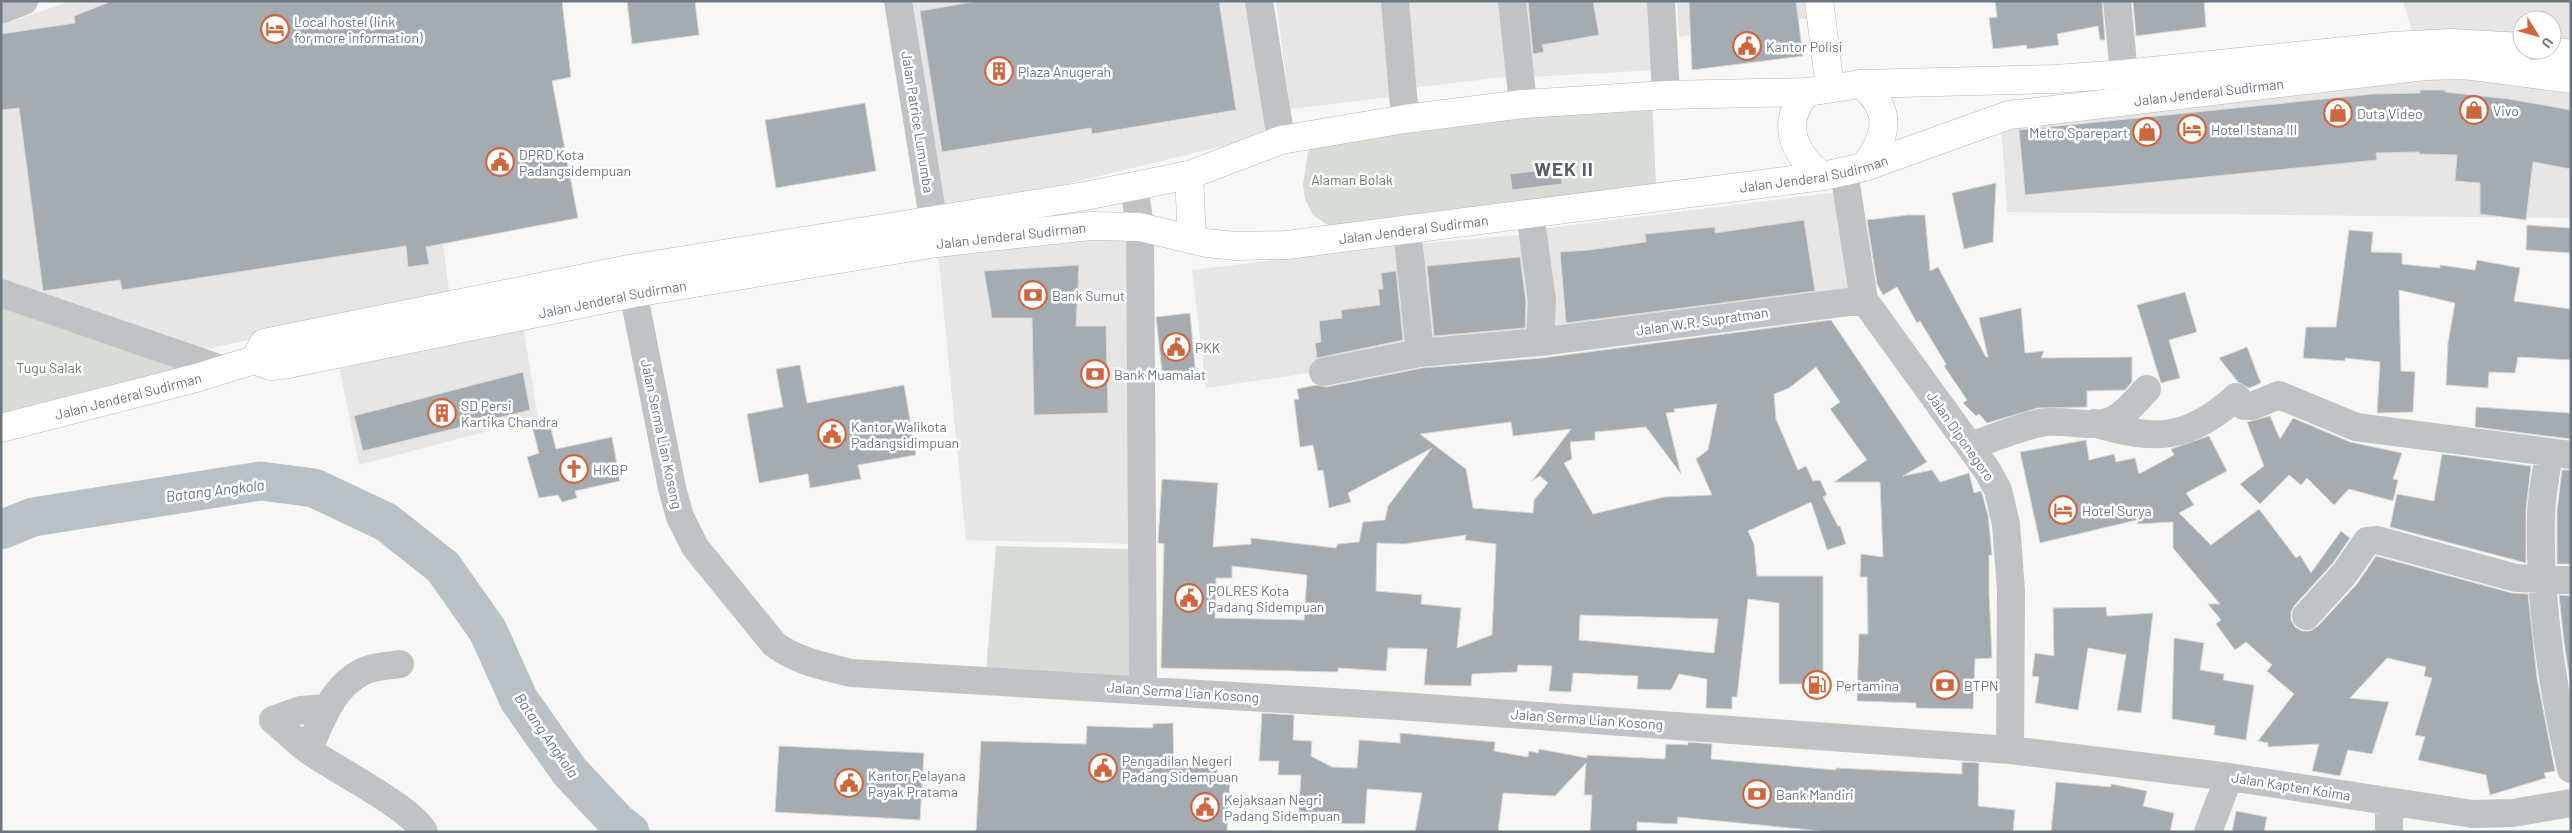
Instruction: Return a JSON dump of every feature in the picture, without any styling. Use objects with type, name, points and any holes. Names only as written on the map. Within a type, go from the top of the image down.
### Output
[{"type":"main road","points":[[1819,1],[1819,90],[1794,112],[1793,134],[1800,154],[1844,171],[1880,144],[1884,122],[1874,96],[1861,84]]},
{"type":"main road","name":"Jalan Jenderal Sudirman","points":[[1,428],[224,370],[254,360],[271,366],[288,364],[631,281],[935,231],[1085,196],[1189,175],[1281,140],[1405,120],[1523,104],[1666,95],[1819,90],[1861,84],[1988,82],[2124,74],[2392,46],[2474,43],[2512,47]]},
{"type":"main road","name":"Jalan Jenderal Sudirman","points":[[935,231],[1090,226],[1140,227],[1192,240],[1236,246],[1261,247],[1844,171],[1996,119],[2074,106],[2425,66],[2465,65],[2571,79]]},
{"type":"main road","points":[[1189,175],[1192,240]]},
{"type":"street","points":[[1,10],[24,1]]},
{"type":"street","name":"Jalan Patrice Lumumba","points":[[898,1],[935,231]]},
{"type":"street","points":[[1259,1],[1281,140]]},
{"type":"street","points":[[1395,1],[1405,120]]},
{"type":"street","points":[[1512,1],[1523,104]]},
{"type":"street","points":[[1661,1],[1666,95]]},
{"type":"street","points":[[2117,1],[2124,74]]},
{"type":"street","name":"Jalan Diponegoro","points":[[1844,171],[1864,300],[1971,446],[1998,490],[2006,524],[2011,591],[2010,750]]},
{"type":"street","points":[[1134,186],[1140,227],[1143,689]]},
{"type":"street","points":[[1530,213],[1542,301],[1540,342]]},
{"type":"street","points":[[1407,229],[1420,353]]},
{"type":"street","name":"Jalan Serma Lian Kosong","points":[[631,281],[680,517],[696,547],[761,630],[785,652],[820,666],[850,673],[1143,689],[2010,750]]},
{"type":"street","points":[[1,293],[82,322],[194,358],[224,370]]},
{"type":"street","name":"Jalan W.R. Supratman","points":[[1323,372],[1420,353],[1540,342],[1864,300]]},
{"type":"street","points":[[1971,446],[2040,423],[2112,420],[2118,417],[2147,389]]},
{"type":"street","points":[[2094,422],[2142,435],[2186,431],[2220,412],[2236,397],[2244,406],[2252,406],[2279,395],[2356,427],[2560,454],[2541,517],[2543,580],[2546,632],[2555,694],[2571,769]]},
{"type":"street","points":[[2306,616],[2344,573],[2367,541],[2371,540],[2377,540],[2516,578],[2571,580]]},
{"type":"street","points":[[308,750],[327,708],[344,686],[363,671],[400,664]]},
{"type":"street","points":[[327,708],[301,710],[273,720],[308,750],[398,807],[420,824],[424,832]]},
{"type":"street","name":"Jalan Kapten Koima","points":[[2010,750],[2229,776],[2390,802],[2489,814],[2571,803]]},
{"type":"street","points":[[2208,832],[2229,776]]},
{"type":"street","points":[[2389,832],[2390,802]]},
{"type":"shaded area","points":[[71,1],[412,1],[450,298],[187,353],[1,292],[1,25]]},
{"type":"shaded area","points":[[903,1],[1253,1],[1273,134],[939,215]]},
{"type":"shaded area","points":[[1276,1],[1389,1],[1399,96],[1290,109]]},
{"type":"shaded area","points":[[1402,1],[1506,1],[1513,76],[1411,88]]},
{"type":"shaded area","points":[[1521,1],[1654,1],[1658,70],[1530,77]]},
{"type":"shaded area","points":[[1677,1],[1807,1],[1808,18],[1679,37]]},
{"type":"shaded area","points":[[2403,1],[2571,1],[2571,50],[2562,49],[2562,10],[2512,10],[2512,42],[2414,39]]},
{"type":"shaded area","points":[[2493,73],[2571,88],[2571,218],[2007,212],[2001,121]]},
{"type":"shaded area","points":[[1839,192],[1853,311],[1550,342],[1540,229]]},
{"type":"shaded area","points":[[1075,233],[1133,238],[1134,544],[966,540],[938,252]]},
{"type":"shaded area","points":[[1528,234],[1535,342],[1425,357],[1414,244]]},
{"type":"shaded area","points":[[1404,244],[1414,358],[1206,388],[1192,270]]},
{"type":"shaded area","points":[[523,326],[538,418],[359,465],[339,366]]},
{"type":"green space","name":"Alaman Bolak","points":[[1652,99],[1656,183],[1329,226],[1313,215],[1305,199],[1303,184],[1308,152],[1318,139]]},
{"type":"green space","name":"Tugu Salak","points":[[1,300],[208,372],[1,430]]},
{"type":"green space","points":[[996,546],[1131,549],[1131,677],[986,672]]},
{"type":"building","points":[[112,1],[562,1],[571,77],[552,81],[578,218],[426,247],[429,264],[408,267],[406,246],[122,290],[120,280],[43,291],[19,108],[1,110],[1,34],[75,23],[74,16]]},
{"type":"building","points":[[627,1],[695,1],[699,35],[632,44]]},
{"type":"building","points":[[978,1],[1219,1],[1236,110],[1092,134],[1091,128],[942,152],[920,11]]},
{"type":"building","points":[[1528,1],[1593,1],[1599,35],[1542,45],[1544,52],[1533,54]]},
{"type":"building","points":[[1689,1],[1796,1],[1803,56],[1692,70]]},
{"type":"building","points":[[1995,1],[2102,1],[2105,40],[2100,40],[2098,26],[2057,34],[2059,45],[2027,49],[2026,45],[1993,49],[1989,18],[1997,17]]},
{"type":"building","points":[[2133,1],[2204,1],[2206,27],[2136,36]]},
{"type":"building","points":[[2420,90],[2445,90],[2445,92],[2509,99],[2571,110],[2571,169],[2533,162],[2526,220],[2480,214],[2480,183],[2455,181],[2457,155],[2419,154],[2419,152],[2376,153],[2377,160],[2025,195],[2019,130],[2373,94],[2420,93]]},
{"type":"building","points":[[865,103],[876,171],[776,188],[765,120]]},
{"type":"building","points":[[1561,168],[1562,184],[1512,190],[1510,174]]},
{"type":"building","points":[[1996,183],[1993,242],[1964,249],[1952,193]]},
{"type":"building","points":[[1907,215],[1925,215],[1930,271],[1938,267],[1986,357],[1988,357],[1979,318],[2021,308],[2025,353],[2044,351],[2041,358],[2132,357],[2132,382],[2125,390],[2087,391],[2087,407],[2038,408],[1987,423],[1979,414],[1976,416],[1963,403],[1967,400],[1944,366],[1946,364],[1920,321],[1917,323],[1897,287],[1883,295],[1877,284],[1867,220]]},
{"type":"building","points":[[1804,220],[1815,291],[1566,323],[1560,252],[1646,242],[1645,234],[1715,227],[1715,233]]},
{"type":"building","points":[[2527,225],[2571,228],[2571,253],[2526,250]]},
{"type":"building","points":[[2349,230],[2373,232],[2371,252],[2402,253],[2402,264],[2440,268],[2440,265],[2475,270],[2477,260],[2520,268],[2514,301],[2571,309],[2571,360],[2518,357],[2515,373],[2489,372],[2488,388],[2446,385],[2448,343],[2455,303],[2399,290],[2401,371],[2415,372],[2413,412],[2377,413],[2380,362],[2345,358],[2345,361],[2303,358],[2306,327],[2336,327]]},
{"type":"building","points":[[1520,257],[1526,302],[1525,328],[1434,336],[1427,266]]},
{"type":"building","points":[[1079,265],[1076,326],[1106,326],[1108,413],[1034,415],[1032,318],[992,318],[984,271]]},
{"type":"building","points":[[1396,271],[1403,340],[1317,358],[1315,343],[1321,342],[1319,321],[1342,318],[1341,310],[1380,305],[1378,289],[1383,289],[1381,273]]},
{"type":"building","points":[[2185,292],[2197,332],[2169,340],[2180,378],[2161,383],[2137,305]]},
{"type":"building","name":"PKK","points":[[1190,313],[1196,378],[1163,381],[1156,317]]},
{"type":"building","points":[[1831,320],[1927,462],[1903,476],[1932,470],[1940,482],[1969,473],[1974,493],[1981,491],[1988,515],[1992,555],[1989,555],[1989,591],[1992,658],[1975,659],[1973,709],[1916,708],[1916,703],[1857,701],[1859,634],[1868,634],[1867,577],[1860,577],[1861,554],[1883,557],[1880,482],[1834,482],[1867,460],[1830,409],[1840,402],[1816,367],[1789,388],[1774,394],[1776,419],[1798,470],[1806,466],[1813,481],[1820,480],[1827,495],[1823,497],[1838,526],[1840,526],[1846,544],[1827,550],[1811,502],[1748,531],[1754,544],[1757,576],[1823,576],[1823,684],[1779,684],[1779,603],[1748,599],[1737,697],[1732,697],[1732,709],[1706,708],[1707,679],[1679,674],[1671,690],[1637,689],[1638,676],[1573,673],[1571,692],[1549,691],[1552,666],[1518,665],[1517,672],[1472,674],[1471,686],[1424,685],[1427,649],[1388,648],[1386,671],[1338,668],[1338,672],[1161,668],[1164,544],[1158,543],[1158,541],[1162,479],[1218,483],[1213,547],[1251,544],[1251,538],[1336,548],[1338,544],[1359,542],[1363,522],[1385,520],[1388,506],[1432,448],[1348,493],[1351,502],[1329,508],[1323,470],[1318,471],[1313,445],[1300,447],[1294,400],[1299,399],[1297,389],[1316,385],[1326,387],[1422,368],[1542,358]],"holes":[[[1717,404],[1708,450],[1696,459],[1712,495],[1664,497],[1593,514],[1564,463],[1572,459],[1570,442],[1595,440],[1595,432],[1646,427],[1681,474],[1666,413],[1675,412],[1674,409]],[[1511,422],[1513,436],[1571,429],[1532,481],[1540,476],[1548,483],[1534,500],[1533,513],[1473,508],[1466,469],[1420,434]],[[1466,535],[1465,540],[1496,544],[1492,635],[1457,648],[1461,608],[1421,604],[1422,595],[1376,591],[1377,543],[1404,544]],[[1232,566],[1307,575],[1304,620],[1215,618],[1216,578],[1232,578]],[[1580,615],[1718,619],[1714,653],[1579,640]]]},
{"type":"building","points":[[2247,347],[2261,383],[2249,388],[2238,382],[2219,358]]},
{"type":"building","name":"Kantor Walikota Padangsidimpuan","points":[[800,365],[807,403],[904,385],[916,455],[858,465],[861,479],[810,488],[808,474],[759,483],[747,414],[783,407],[776,369]]},
{"type":"building","name":"SD Persi Kartika Chandra","points":[[523,372],[530,410],[363,451],[354,416]]},
{"type":"building","points":[[2476,407],[2571,413],[2571,439],[2475,427]]},
{"type":"building","points":[[2270,416],[2280,439],[2293,418],[2350,442],[2402,453],[2393,479],[2398,480],[2393,501],[2349,489],[2334,505],[2307,478],[2301,485],[2289,475],[2260,504],[2240,484],[2264,466],[2247,422]]},
{"type":"building","name":"HKBP","points":[[549,421],[556,449],[612,437],[620,481],[575,491],[577,498],[562,502],[558,495],[539,498],[527,457],[539,453],[532,426]]},
{"type":"building","points":[[2209,436],[2227,471],[2186,493],[2194,505],[2179,513],[2211,545],[2259,509],[2296,558],[2300,555],[2311,573],[2341,531],[2350,538],[2333,563],[2294,606],[2291,612],[2291,620],[2295,627],[2302,631],[2310,631],[2318,626],[2357,584],[2376,556],[2512,593],[2528,594],[2537,678],[2555,771],[2544,773],[2546,778],[2490,795],[2486,775],[2418,760],[2425,737],[2415,735],[2432,678],[2424,676],[2426,667],[2387,658],[2350,698],[2389,702],[2372,754],[2348,750],[2340,776],[2312,771],[2319,744],[2268,747],[2268,743],[2258,741],[2294,694],[2267,671],[2272,665],[2246,642],[2235,650],[2216,624],[2221,620],[2208,604],[2220,604],[2173,548],[2173,522],[2138,524],[2137,520],[2040,543],[2020,452],[2086,440],[2089,460],[2114,454],[2116,462],[2135,458],[2139,474],[2174,455],[2171,449]]},
{"type":"building","points":[[2442,454],[2531,466],[2526,509],[2526,563],[2390,527],[2397,494],[2434,501]]},
{"type":"building","points":[[2562,470],[2571,470],[2571,564],[2557,564],[2557,511]]},
{"type":"building","points":[[2559,595],[2571,596],[2571,689],[2564,642]]},
{"type":"building","points":[[2106,607],[2107,616],[2153,613],[2141,713],[2117,710],[2126,655],[2088,648],[2078,710],[2035,703],[2039,677],[2032,676],[2035,653],[2054,656],[2053,608]]},
{"type":"building","points":[[2174,638],[2204,643],[2200,670],[2224,674],[2223,680],[2254,685],[2246,740],[2214,735],[2215,726],[2172,719]]},
{"type":"building","points":[[1262,713],[1294,715],[1293,740],[1312,741],[1311,756],[1332,767],[1357,768],[1359,740],[1400,743],[1400,733],[1495,742],[1494,751],[1528,757],[1529,751],[1538,753],[1539,749],[1587,758],[1587,755],[1665,759],[1666,744],[1688,745],[1688,742],[1712,744],[1711,759],[1836,770],[1836,768],[1962,774],[1962,762],[1979,763],[1978,806],[2015,810],[2013,832],[1831,832],[1678,817],[1677,824],[1637,822],[1637,832],[1590,832],[1592,795],[1584,795],[1586,763],[1555,796],[1503,793],[1498,832],[1415,832],[1422,793],[1367,789],[1365,824],[1298,822],[1301,775],[1278,775],[1279,761],[1259,761]]},
{"type":"building","points":[[1173,723],[1174,765],[1217,767],[1217,781],[1230,782],[1227,832],[976,832],[981,741],[1086,744],[1087,726],[1153,728],[1153,724]]},
{"type":"building","name":"Kantor Pelayana Payak Pratama","points":[[779,746],[924,753],[920,820],[775,812]]},
{"type":"building","points":[[2056,782],[2111,787],[2111,784],[2147,791],[2143,806],[2174,813],[2170,832],[2051,832]]},
{"type":"building","points":[[2236,811],[2267,817],[2264,832],[2232,832]]},
{"type":"waterway","name":"Batang Angkola","points":[[1,530],[33,517],[261,481],[314,488],[386,522],[443,567],[488,631],[519,700],[570,772],[618,823],[630,832]]},
{"type":"place","name":"Local hostel (link for more information)","points":[[275,29]]},
{"type":"place","name":"Kantor Polisi","points":[[1747,46]]},
{"type":"place","name":"Plaza Anugerah","points":[[999,71]]},
{"type":"place","name":"Vivo","points":[[2474,110]]},
{"type":"place","name":"Duta Video","points":[[2338,113]]},
{"type":"place","name":"Hotel Istana III","points":[[2192,129]]},
{"type":"place","name":"Metro Sparepart","points":[[2147,132]]},
{"type":"place","name":"DPRD Kota Padangsidempuan","points":[[500,162]]},
{"type":"place","name":"Bank Sumut","points":[[1033,295]]},
{"type":"place","name":"PKK","points":[[1176,347]]},
{"type":"place","name":"Bank Muamalat","points":[[1095,374]]},
{"type":"place","name":"SD Persi Kartika Chandra","points":[[442,413]]},
{"type":"place","name":"Kantor Walikota Padangsidimpuan","points":[[832,434]]},
{"type":"place","name":"HKBP","points":[[574,469]]},
{"type":"place","name":"Hotel Surya","points":[[2063,510]]},
{"type":"place","name":"POLRES Kota Padang Sidempuan","points":[[1189,598]]},
{"type":"place","name":"Pertamina","points":[[1817,685]]},
{"type":"place","name":"BTPN","points":[[1945,685]]},
{"type":"place","name":"Pengadilan Negeri Padang Sidempuan","points":[[1103,768]]},
{"type":"place","name":"Kantor Pelayana Payak Pratama","points":[[849,783]]},
{"type":"place","name":"Bank Mandiri","points":[[1757,794]]},
{"type":"place","name":"Kejaksaan Negri Padang Sidempuan","points":[[1205,807]]},
{"type":"district","name":"WEK II","points":[[1564,168]]}]
